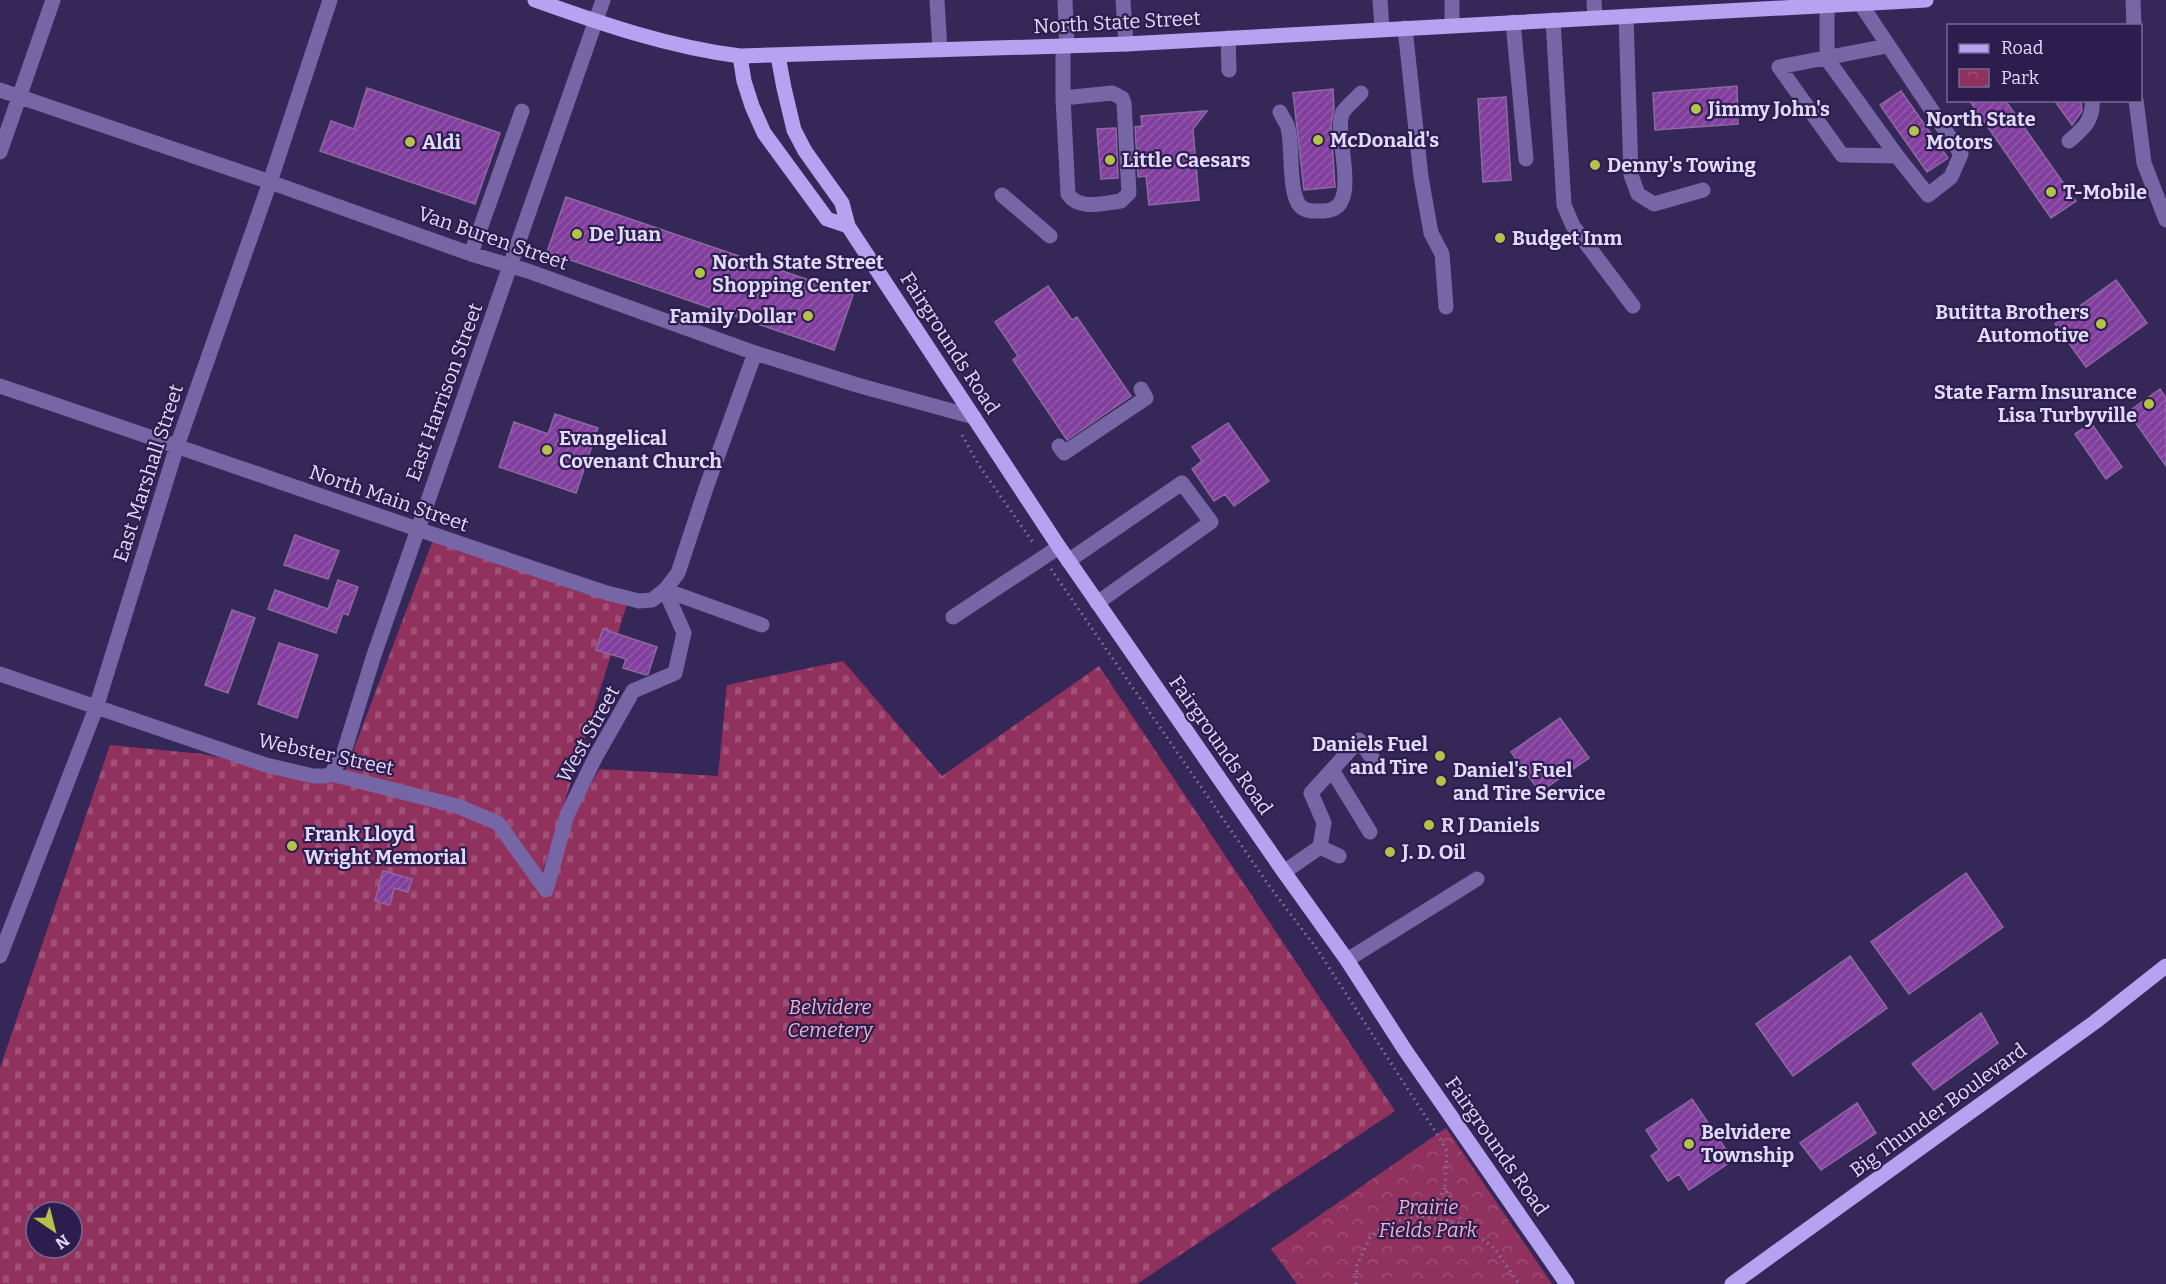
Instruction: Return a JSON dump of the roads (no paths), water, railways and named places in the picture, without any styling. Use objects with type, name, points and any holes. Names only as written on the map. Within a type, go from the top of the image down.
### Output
[{"type":"main road","name":"North State Street","points":[[535,0],[594,22],[686,48],[740,56],[1126,44],[1926,0]]},
{"type":"main road","points":[[740,56],[744,81],[764,133],[826,219],[848,226]]},
{"type":"main road","name":"Fairgrounds Road","points":[[778,56],[794,130],[815,168],[842,203],[848,226],[1068,561],[1347,960],[1405,1050],[1567,1284]]},
{"type":"main road","name":"Big Thunder Boulevard","points":[[1732,1284],[2095,1022],[2166,966]]},
{"type":"street","points":[[0,152],[53,0]]},
{"type":"street","name":"East Marshall Street","points":[[0,956],[3,937],[96,708],[177,446],[270,182],[330,0]]},
{"type":"street","name":"East Harrison Street","points":[[331,774],[343,755],[374,655],[603,0]]},
{"type":"street","points":[[937,0],[940,50]]},
{"type":"street","points":[[1063,98],[1112,93],[1122,98],[1129,193],[1121,201],[1078,204],[1068,194],[1063,98],[1065,0]]},
{"type":"street","points":[[1123,0],[1126,44]]},
{"type":"street","points":[[1380,0],[1382,29]]},
{"type":"street","points":[[1452,0],[1452,25]]},
{"type":"street","points":[[1594,0],[1595,17]]},
{"type":"street","points":[[2133,0],[2134,24]]},
{"type":"street","points":[[1827,5],[1827,59],[1928,195],[1951,177],[1961,154],[1860,3]]},
{"type":"street","points":[[1626,16],[1631,175],[1638,195],[1654,204],[1703,190]]},
{"type":"street","points":[[1553,20],[1564,205],[1573,226],[1633,306]]},
{"type":"street","points":[[1513,22],[1527,159]]},
{"type":"street","points":[[1405,28],[1421,177],[1431,233],[1442,254],[1446,307]]},
{"type":"street","points":[[1228,38],[1229,70]]},
{"type":"street","points":[[1887,46],[1779,67],[1842,155],[1897,156]]},
{"type":"street","name":"Van Buren Street","points":[[0,90],[270,182],[755,353],[857,385],[974,417]]},
{"type":"street","points":[[1280,112],[1288,127],[1294,191],[1300,206],[1309,211],[1330,211],[1340,203],[1346,192],[1342,113],[1361,93]]},
{"type":"street","points":[[2068,141],[2085,128],[2093,110],[2092,102]]},
{"type":"street","points":[[2136,102],[2144,163],[2166,220]]},
{"type":"street","points":[[471,254],[522,111]]},
{"type":"street","points":[[1002,195],[1050,236]]},
{"type":"street","points":[[755,353],[678,573],[672,584],[665,590],[762,625]]},
{"type":"street","name":"North Main Street","points":[[0,386],[417,531],[607,593],[639,601],[652,600],[665,590]]},
{"type":"street","points":[[1059,446],[1064,453],[1146,398],[1141,389]]},
{"type":"street","points":[[1068,561],[1182,483],[1211,522],[1097,603]]},
{"type":"street","points":[[953,617],[1059,547]]},
{"type":"street","name":"West Street","points":[[546,890],[567,815],[596,756],[633,691],[675,673],[684,633],[665,590]]},
{"type":"street","name":"Webster Street","points":[[0,674],[266,765],[313,776],[331,774],[457,806],[498,823],[546,890]]},
{"type":"street","points":[[1284,872],[1320,846],[1324,823],[1311,793],[1359,740],[1373,759]]},
{"type":"street","points":[[1332,770],[1370,832]]},
{"type":"street","points":[[1320,846],[1340,856]]},
{"type":"street","points":[[1347,960],[1477,879]]},
{"type":"place","name":"Jimmy John's","points":[[1696,109]]},
{"type":"place","name":"North State Motors","points":[[1914,131]]},
{"type":"place","name":"McDonald's","points":[[1318,140]]},
{"type":"place","name":"Aldi","points":[[410,142]]},
{"type":"place","name":"Little Caesars","points":[[1110,160]]},
{"type":"place","name":"Denny's Towing","points":[[1595,165]]},
{"type":"place","name":"T-Mobile","points":[[2051,192]]},
{"type":"place","name":"De Juan","points":[[577,234]]},
{"type":"place","name":"Budget Inm","points":[[1500,238]]},
{"type":"place","name":"North State Street Shopping Center","points":[[700,273]]},
{"type":"place","name":"Family Dollar","points":[[808,316]]},
{"type":"place","name":"Butitta Brothers Automotive","points":[[2101,324]]},
{"type":"place","name":"State Farm Insurance Lisa Turbyville","points":[[2149,404]]},
{"type":"place","name":"Evangelical Covenant Church","points":[[547,450]]},
{"type":"place","name":"Daniels Fuel and Tire","points":[[1440,756]]},
{"type":"place","name":"Daniel's Fuel and Tire Service","points":[[1441,781]]},
{"type":"place","name":"R J Daniels","points":[[1429,825]]},
{"type":"place","name":"Frank Lloyd Wright Memorial","points":[[292,846]]},
{"type":"place","name":"J. D. Oil","points":[[1390,852]]},
{"type":"place","name":"Belvidere Township","points":[[1689,1144]]},
{"type":"park label","name":"Belvidere Cemetery","points":[[830,1018]]},
{"type":"park label","name":"Prairie Fields Park","points":[[1428,1218]]}]
